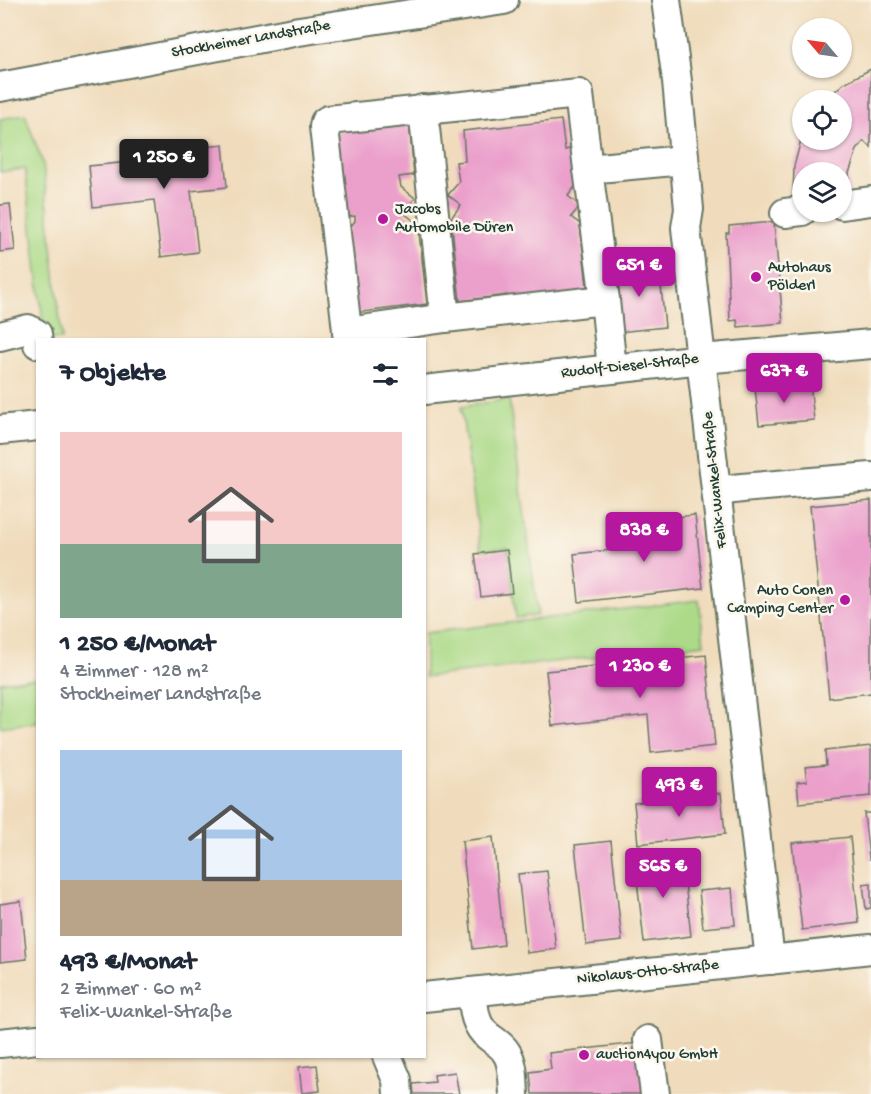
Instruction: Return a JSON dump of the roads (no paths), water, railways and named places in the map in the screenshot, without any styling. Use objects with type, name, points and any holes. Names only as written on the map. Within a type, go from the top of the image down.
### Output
[{"type":"street","name":"Stockheimer Landstraße","points":[[0,87],[299,31],[504,0]]},
{"type":"street","name":"Felix-Wankel-Straße","points":[[666,0],[677,81],[689,209],[686,228],[770,960]]},
{"type":"street","points":[[605,300],[445,318],[348,335],[325,122],[423,109],[579,94],[605,300],[612,369]]},
{"type":"street","points":[[423,109],[445,318]]},
{"type":"street","points":[[588,169],[684,160]]},
{"type":"street","points":[[852,204],[871,201]]},
{"type":"street","points":[[0,336],[28,329],[37,334],[37,338]]},
{"type":"street","name":"Rudolf-Diesel-Straße","points":[[426,390],[702,359],[871,344]]},
{"type":"street","points":[[0,430],[36,426]]},
{"type":"street","points":[[717,491],[871,477]]},
{"type":"street","name":"Nikolaus-Otto-Straße","points":[[426,997],[871,950]]},
{"type":"street","points":[[472,992],[474,1015],[478,1024],[485,1034],[506,1051],[511,1061],[514,1094]]},
{"type":"street","points":[[0,1043],[36,1040]]},
{"type":"street","points":[[648,1040],[655,1094]]},
{"type":"street","points":[[388,1058],[397,1080],[398,1094]]},
{"type":"place","name":"Jacobs Automobile Düren","points":[[383,219]]},
{"type":"place","name":"Autohaus Pölderl","points":[[756,277]]},
{"type":"place","name":"Auto Conen Camping Center","points":[[845,600]]},
{"type":"place","name":"auction4you GmbH","points":[[584,1055]]}]
